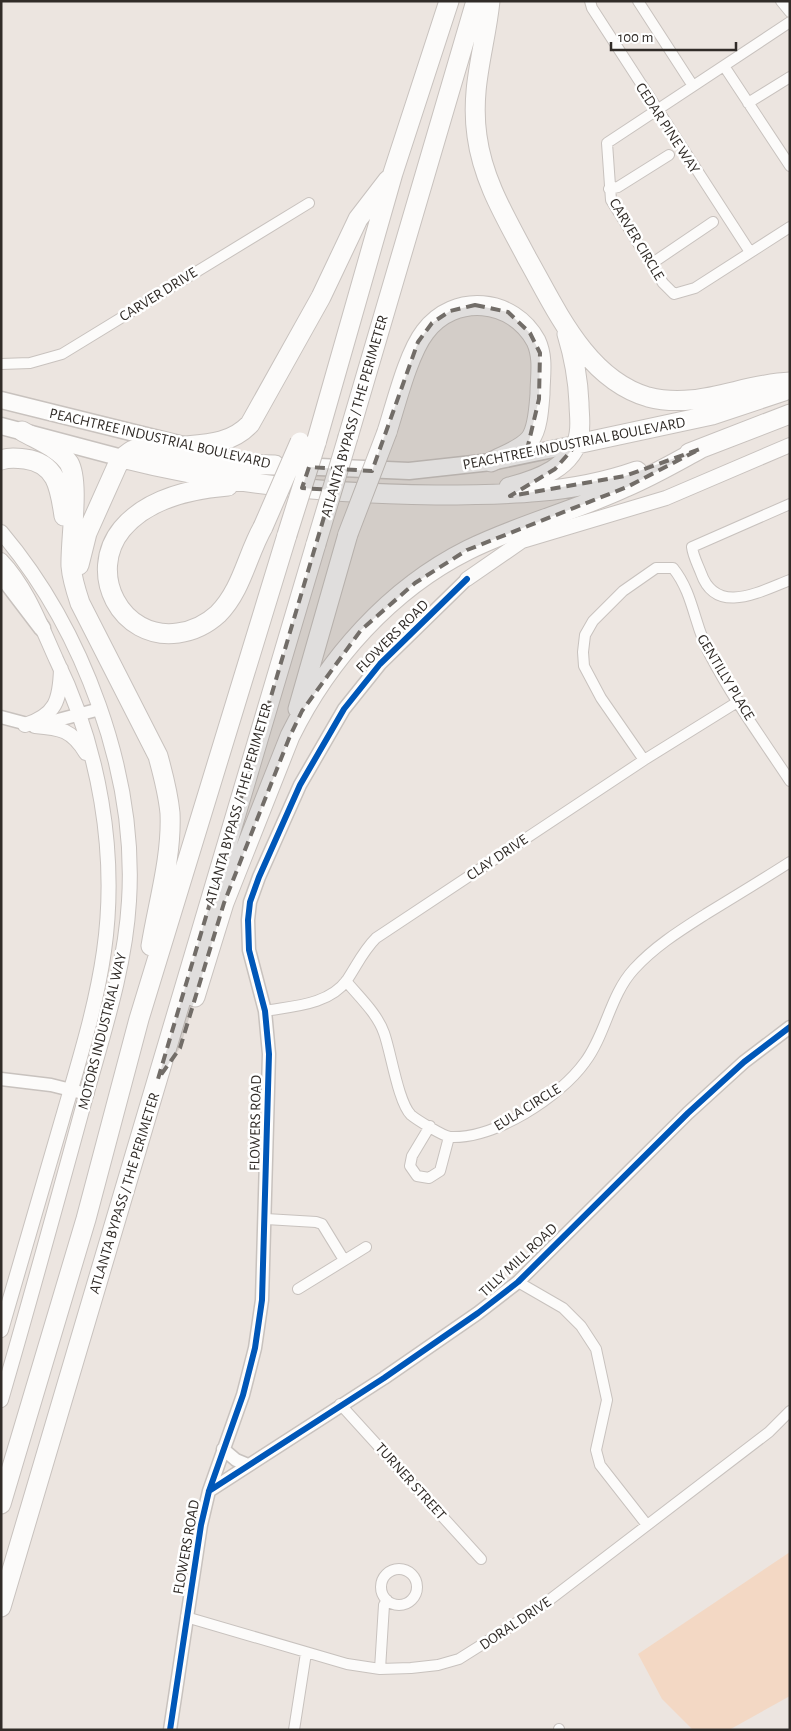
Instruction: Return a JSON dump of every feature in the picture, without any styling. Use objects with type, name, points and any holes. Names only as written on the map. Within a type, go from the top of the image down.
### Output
[{"type":"highway","name":"ATLANTA BYPASS / THE PERIMETER","points":[[1,1504],[86,1219],[139,1019],[287,536],[308,442],[334,382],[394,173],[449,1]]},
{"type":"highway","name":"ATLANTA BYPASS / THE PERIMETER","points":[[1,1607],[476,1]]},
{"type":"highway","points":[[490,1],[475,89],[475,112],[480,154],[495,199],[566,327],[603,371],[628,388],[647,396],[680,402],[703,400],[790,382]]},
{"type":"highway","points":[[185,446],[226,440],[239,434],[250,424],[321,297],[358,219],[394,173]]},
{"type":"highway","points":[[290,736],[348,534],[387,432],[418,342],[432,323],[450,311],[475,305],[500,309],[515,317],[536,342],[541,364],[540,400],[531,438],[520,448],[491,462]]},
{"type":"highway","points":[[473,495],[518,484],[548,474],[562,463],[577,444],[580,433],[578,388],[566,327]]},
{"type":"highway","name":"PEACHTREE INDUSTRIAL BOULEVARD","points":[[1,400],[185,446],[275,465],[409,471],[491,462],[712,415],[790,389]]},
{"type":"highway","name":"PEACHTREE INDUSTRIAL BOULEVARD","points":[[1,426],[188,474],[254,484],[391,494],[473,495],[530,493],[590,484],[625,476],[790,414]]},
{"type":"highway","points":[[22,431],[55,450],[69,463],[73,487],[71,566]]},
{"type":"highway","points":[[254,484],[190,491],[156,504],[136,516],[122,529],[109,553],[106,569],[111,595],[121,611],[144,628],[172,634],[197,628],[212,619],[225,605],[240,580],[263,527],[308,442]]},
{"type":"highway","points":[[95,629],[82,594],[79,565],[87,533],[122,458],[134,449],[145,447],[236,464],[275,465]]},
{"type":"highway","points":[[158,1079],[180,1048],[224,903],[290,736],[302,711],[361,630],[415,583],[467,550],[627,487],[700,449]]},
{"type":"highway","points":[[1,460],[13,458],[32,460],[46,466],[55,476],[59,486],[71,566],[80,603],[95,629],[158,756],[165,780],[170,813],[167,860],[139,1019]]},
{"type":"highway","points":[[1,574],[42,628]]},
{"type":"main road","name":"FLOWERS ROAD","points":[[467,579],[522,541],[580,526],[666,498],[790,445]]},
{"type":"main road","name":"MOTORS INDUSTRIAL WAY","points":[[1,532],[49,596],[72,641],[100,709],[107,728],[121,796],[129,855],[129,902],[120,968],[87,1094],[1,1400]]},
{"type":"main road","name":"MOTORS INDUSTRIAL WAY","points":[[1,560],[18,582],[42,628],[73,693],[80,716],[103,808],[107,918],[104,950],[91,1016],[1,1330]]},
{"type":"main road","points":[[30,726],[40,720],[56,704],[61,668]]},
{"type":"main road","points":[[30,726],[54,727],[78,739],[93,764]]},
{"type":"street","name":"CEDAR PINE WAY","points":[[590,1],[592,8],[656,110],[750,252]]},
{"type":"street","points":[[638,1],[692,86]]},
{"type":"street","points":[[781,1],[790,12]]},
{"type":"street","name":"CARVER CIRCLE","points":[[790,22],[607,143],[610,200],[651,264],[674,294],[695,288],[790,226]]},
{"type":"street","points":[[724,66],[790,166]]},
{"type":"street","points":[[748,103],[790,77]]},
{"type":"street","points":[[609,189],[618,188],[669,156]]},
{"type":"street","name":"CARVER DRIVE","points":[[1,364],[30,363],[62,354],[309,203]]},
{"type":"street","points":[[651,264],[713,222]]},
{"type":"street","points":[[790,504],[692,548],[704,582],[712,593],[724,599],[755,593],[790,580]]},
{"type":"street","name":"GENTILLY PLACE","points":[[644,760],[601,698],[584,666],[585,635],[593,621],[622,590],[656,568],[673,568],[683,580],[690,599],[697,629],[710,656],[790,781]]},
{"type":"street","name":"FLOWERS ROAD","points":[[170,1730],[199,1534],[209,1491],[243,1395],[255,1348],[262,1300],[266,1219],[268,1054],[265,1011],[249,950],[249,911],[259,877],[300,785],[355,693],[380,664],[467,579]]},
{"type":"street","name":"CLAY DRIVE","points":[[265,1011],[327,998],[346,982],[363,952],[376,938],[644,760],[739,700]]},
{"type":"street","points":[[1,717],[30,726],[80,716],[100,709]]},
{"type":"street","name":"EULA CIRCLE","points":[[449,1137],[486,1132],[511,1120],[550,1096],[574,1076],[587,1060],[617,994],[634,969],[667,939],[790,862]]},
{"type":"street","points":[[346,982],[369,1008],[383,1031],[403,1100],[410,1114],[449,1137],[440,1172],[430,1178],[417,1176],[410,1166],[412,1156],[430,1126]]},
{"type":"street","name":"TILLY MILL ROAD","points":[[209,1491],[478,1313],[518,1282],[688,1113],[744,1062],[790,1027]]},
{"type":"street","points":[[1,1080],[51,1085],[87,1094]]},
{"type":"street","points":[[266,1219],[322,1224],[344,1260]]},
{"type":"street","points":[[298,1289],[366,1247]]},
{"type":"street","points":[[518,1282],[563,1308],[581,1326],[596,1349],[607,1400],[596,1450],[600,1465],[647,1525]]},
{"type":"street","name":"TURNER STREET","points":[[340,1404],[481,1559]]},
{"type":"street","name":"DORAL DRIVE","points":[[186,1617],[347,1664],[380,1669],[438,1665],[458,1659],[535,1611],[769,1432],[790,1411]]},
{"type":"street","points":[[223,1449],[236,1460],[248,1465]]},
{"type":"street","points":[[380,1669],[384,1605],[387,1600]]},
{"type":"street","points":[[294,1730],[306,1653]]},
{"type":"highlighted area","points":[[475,305],[508,312],[530,333],[540,353],[539,399],[526,454],[577,444],[555,469],[510,496],[625,476],[700,449],[627,487],[467,550],[415,583],[361,630],[302,711],[290,736],[224,903],[180,1048],[158,1079],[332,490],[302,488],[309,467],[372,471],[418,342],[432,323],[450,311]]},
{"type":"shaded area","points":[[790,1552],[790,1696],[729,1730],[693,1730],[662,1699],[638,1654]]},
{"type":"cycle path","points":[[170,1730],[201,1525],[209,1491],[243,1395],[255,1348],[262,1300],[269,1054],[265,1011],[249,950],[248,920],[250,902],[259,877],[300,785],[344,709],[380,664],[467,579]]},
{"type":"cycle path","points":[[209,1491],[384,1378],[478,1313],[518,1282],[688,1113],[744,1062],[790,1027]]}]
